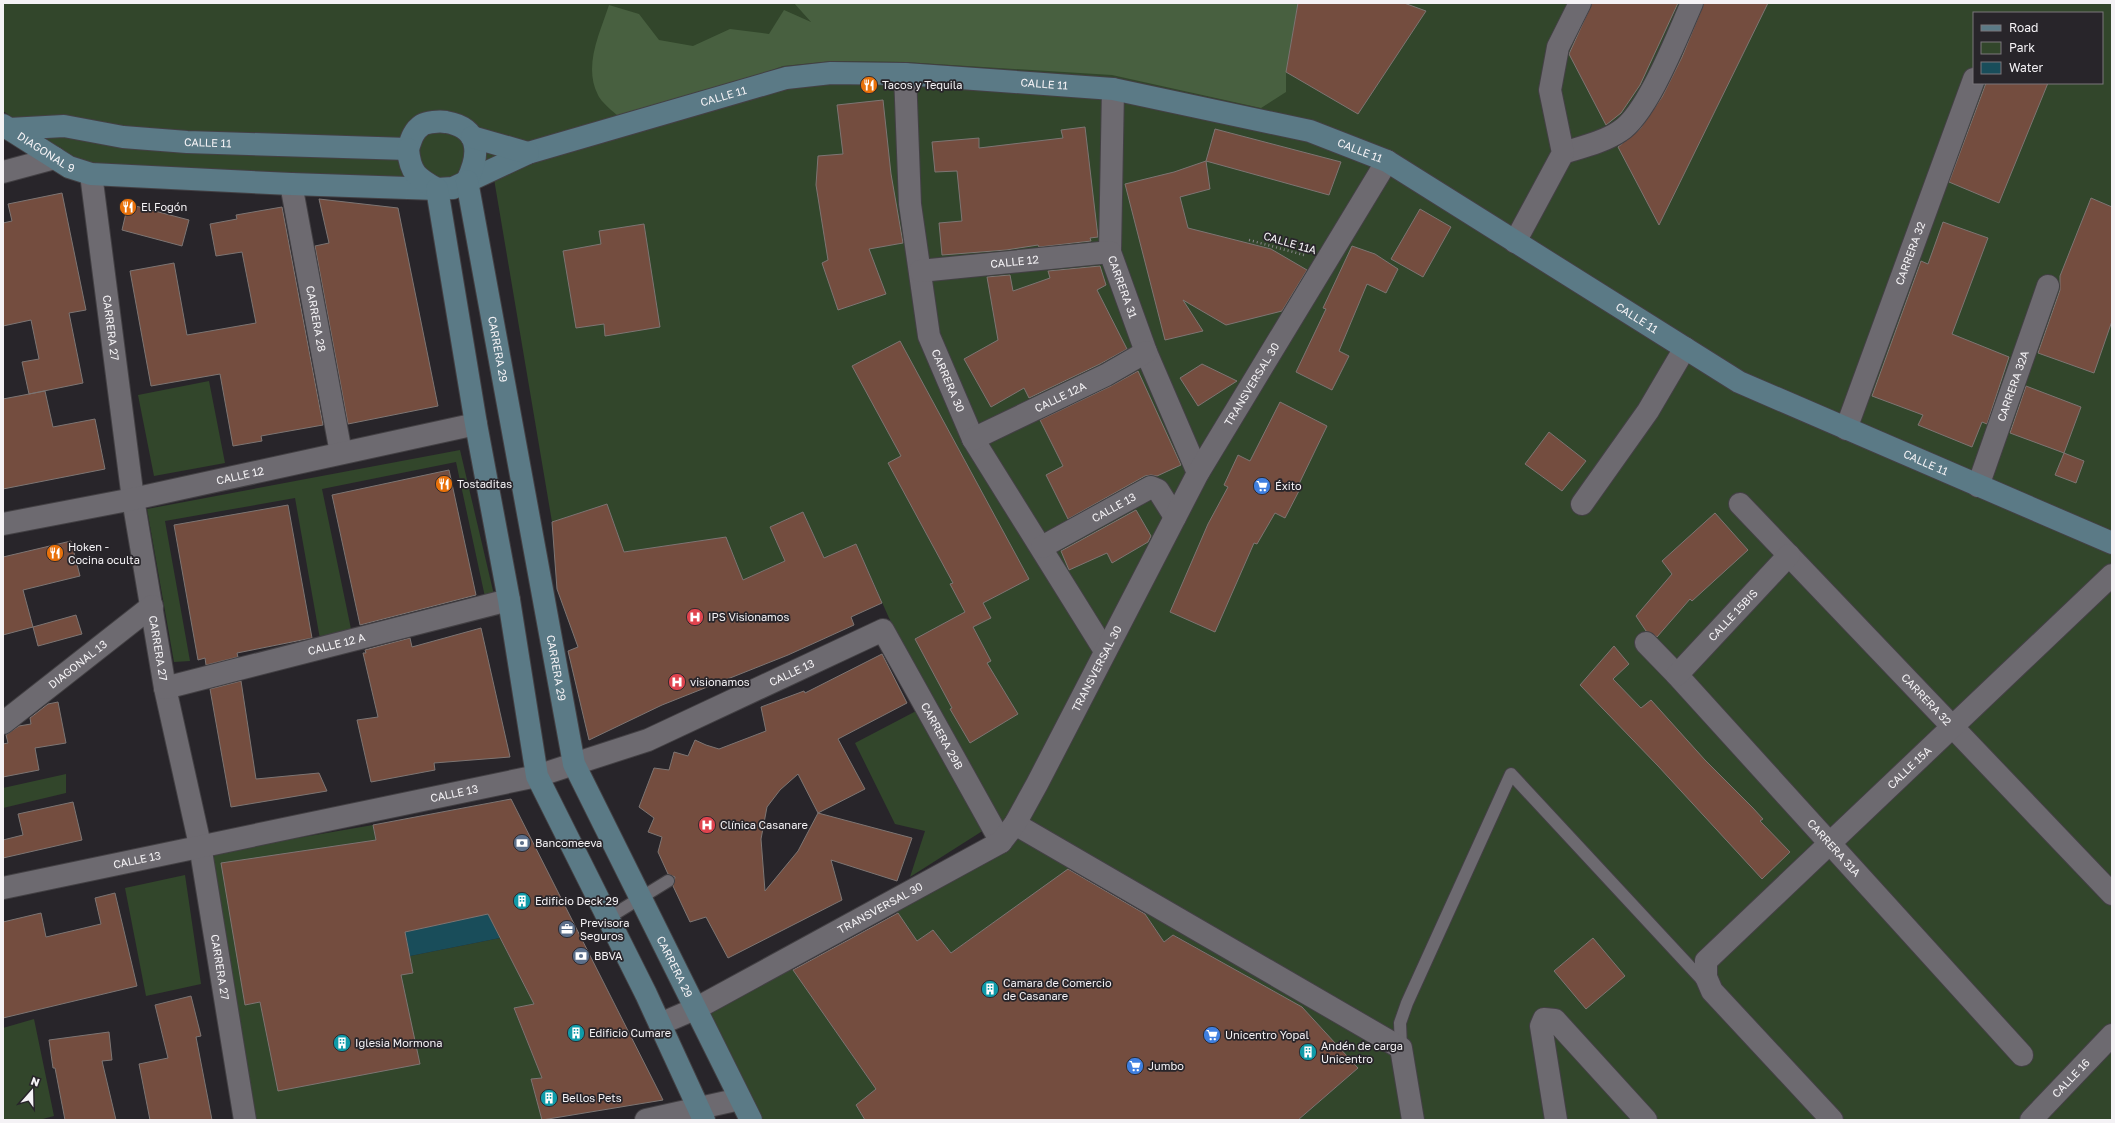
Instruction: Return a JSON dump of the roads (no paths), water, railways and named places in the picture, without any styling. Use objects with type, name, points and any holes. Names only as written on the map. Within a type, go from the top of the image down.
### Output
[{"type":"main road","name":"CALLE 11","points":[[91,174],[291,184],[437,189],[453,188],[528,153],[786,78],[831,73],[905,74],[1113,89],[1310,131],[1387,161],[1739,382],[2112,544]]},
{"type":"main road","points":[[467,181],[475,165],[476,149],[472,137],[459,124],[441,121],[423,124],[414,133],[408,149],[410,165],[420,179],[437,189],[537,776],[660,1024],[701,1114]]},
{"type":"main road","name":"CALLE 11","points":[[6,127],[64,126],[123,137],[187,142],[408,149]]},
{"type":"main road","name":"DIAGONAL 9","points":[[6,127],[69,167],[91,174]]},
{"type":"main road","points":[[472,137],[528,153]]},
{"type":"main road","name":"CARRERA 29","points":[[467,181],[574,764],[640,900],[696,1008],[751,1120]]},
{"type":"street","points":[[1516,242],[1563,153],[1550,90],[1558,47],[1580,3]]},
{"type":"street","points":[[1563,153],[1595,143],[1621,131],[1646,102],[1692,3]]},
{"type":"street","name":"CARRERA 30","points":[[905,74],[910,204],[929,336],[973,439],[1042,547],[1105,651]]},
{"type":"street","name":"CARRERA 32","points":[[1846,429],[1973,82]]},
{"type":"street","name":"CARRERA 31","points":[[1113,89],[1110,252],[1146,352],[1198,473]]},
{"type":"street","points":[[3,172],[54,158]]},
{"type":"street","name":"TRANSVERSAL 30","points":[[660,1024],[696,1008],[1001,842],[1015,824],[1198,473],[1387,161]]},
{"type":"street","name":"CARRERA 27","points":[[91,174],[134,499],[165,688],[200,845],[245,1120]]},
{"type":"street","name":"CARRERA 28","points":[[291,184],[342,453]]},
{"type":"street","name":"CALLE 12","points":[[920,271],[1110,252]]},
{"type":"street","name":"CARRERA 32A","points":[[1978,486],[2048,286]]},
{"type":"street","points":[[1582,504],[1648,411],[1685,348]]},
{"type":"street","name":"CALLE 12A","points":[[973,439],[1106,375],[1146,352]]},
{"type":"street","name":"CALLE 12","points":[[3,524],[134,499],[476,424]]},
{"type":"street","name":"CALLE 13","points":[[1042,547],[1151,487],[1158,490],[1175,517]]},
{"type":"street","name":"CARRERA 32","points":[[1740,504],[2112,894]]},
{"type":"street","name":"CALLE 15BIS","points":[[1677,675],[1788,555]]},
{"type":"street","name":"CALLE 15A","points":[[1712,991],[1706,977],[1706,961],[1953,728],[2112,575]]},
{"type":"street","name":"CALLE 12 A","points":[[165,688],[508,600]]},
{"type":"street","name":"DIAGONAL 13","points":[[3,723],[152,606]]},
{"type":"street","name":"CALLE 13","points":[[3,888],[200,845],[537,776],[648,740],[883,630]]},
{"type":"street","name":"CARRERA 29B","points":[[883,630],[1001,842]]},
{"type":"street","name":"CARRERA 31A","points":[[1646,643],[1677,675],[1829,844],[2022,1054]]},
{"type":"street","points":[[1015,824],[1400,1048],[1413,1120]]},
{"type":"street","points":[[1712,991],[1832,1120]]},
{"type":"street","points":[[1556,1120],[1541,1026],[1544,1019],[1555,1020],[1646,1120]]},
{"type":"street","name":"CALLE 16","points":[[2030,1120],[2112,1035]]},
{"type":"street","points":[[646,1120],[701,1114],[740,1099]]},
{"type":"lane","points":[[1400,1048],[1400,1023],[1407,1003],[1511,774],[1712,991]]},
{"type":"lane","points":[[608,918],[640,900],[668,881]]},
{"type":"water","points":[[488,914],[500,938],[410,956],[405,932]]},
{"type":"place","name":"Tacos y Tequila","points":[[869,85]]},
{"type":"place","name":"El Fogón","points":[[128,207]]},
{"type":"place","name":"Tostaditas","points":[[444,484]]},
{"type":"place","name":"Éxito","points":[[1262,486]]},
{"type":"place","name":"Hoken - Cocina oculta","points":[[55,553]]},
{"type":"place","name":"IPS Visionamos","points":[[695,617]]},
{"type":"place","name":"visionamos","points":[[677,682]]},
{"type":"place","name":"Clínica Casanare","points":[[707,825]]},
{"type":"place","name":"Bancomeeva","points":[[522,843]]},
{"type":"place","name":"Edificio Deck 29","points":[[522,901]]},
{"type":"place","name":"Previsora Seguros","points":[[567,929]]},
{"type":"place","name":"BBVA","points":[[581,956]]},
{"type":"place","name":"Camara de Comercio de Casanare","points":[[990,989]]},
{"type":"place","name":"Edificio Cumare","points":[[576,1033]]},
{"type":"place","name":"Unicentro Yopal","points":[[1212,1035]]},
{"type":"place","name":"Iglesia Mormona","points":[[342,1043]]},
{"type":"place","name":"Andén de carga Unicentro","points":[[1308,1052]]},
{"type":"place","name":"Jumbo","points":[[1135,1066]]},
{"type":"place","name":"Bellos Pets","points":[[549,1098]]}]
